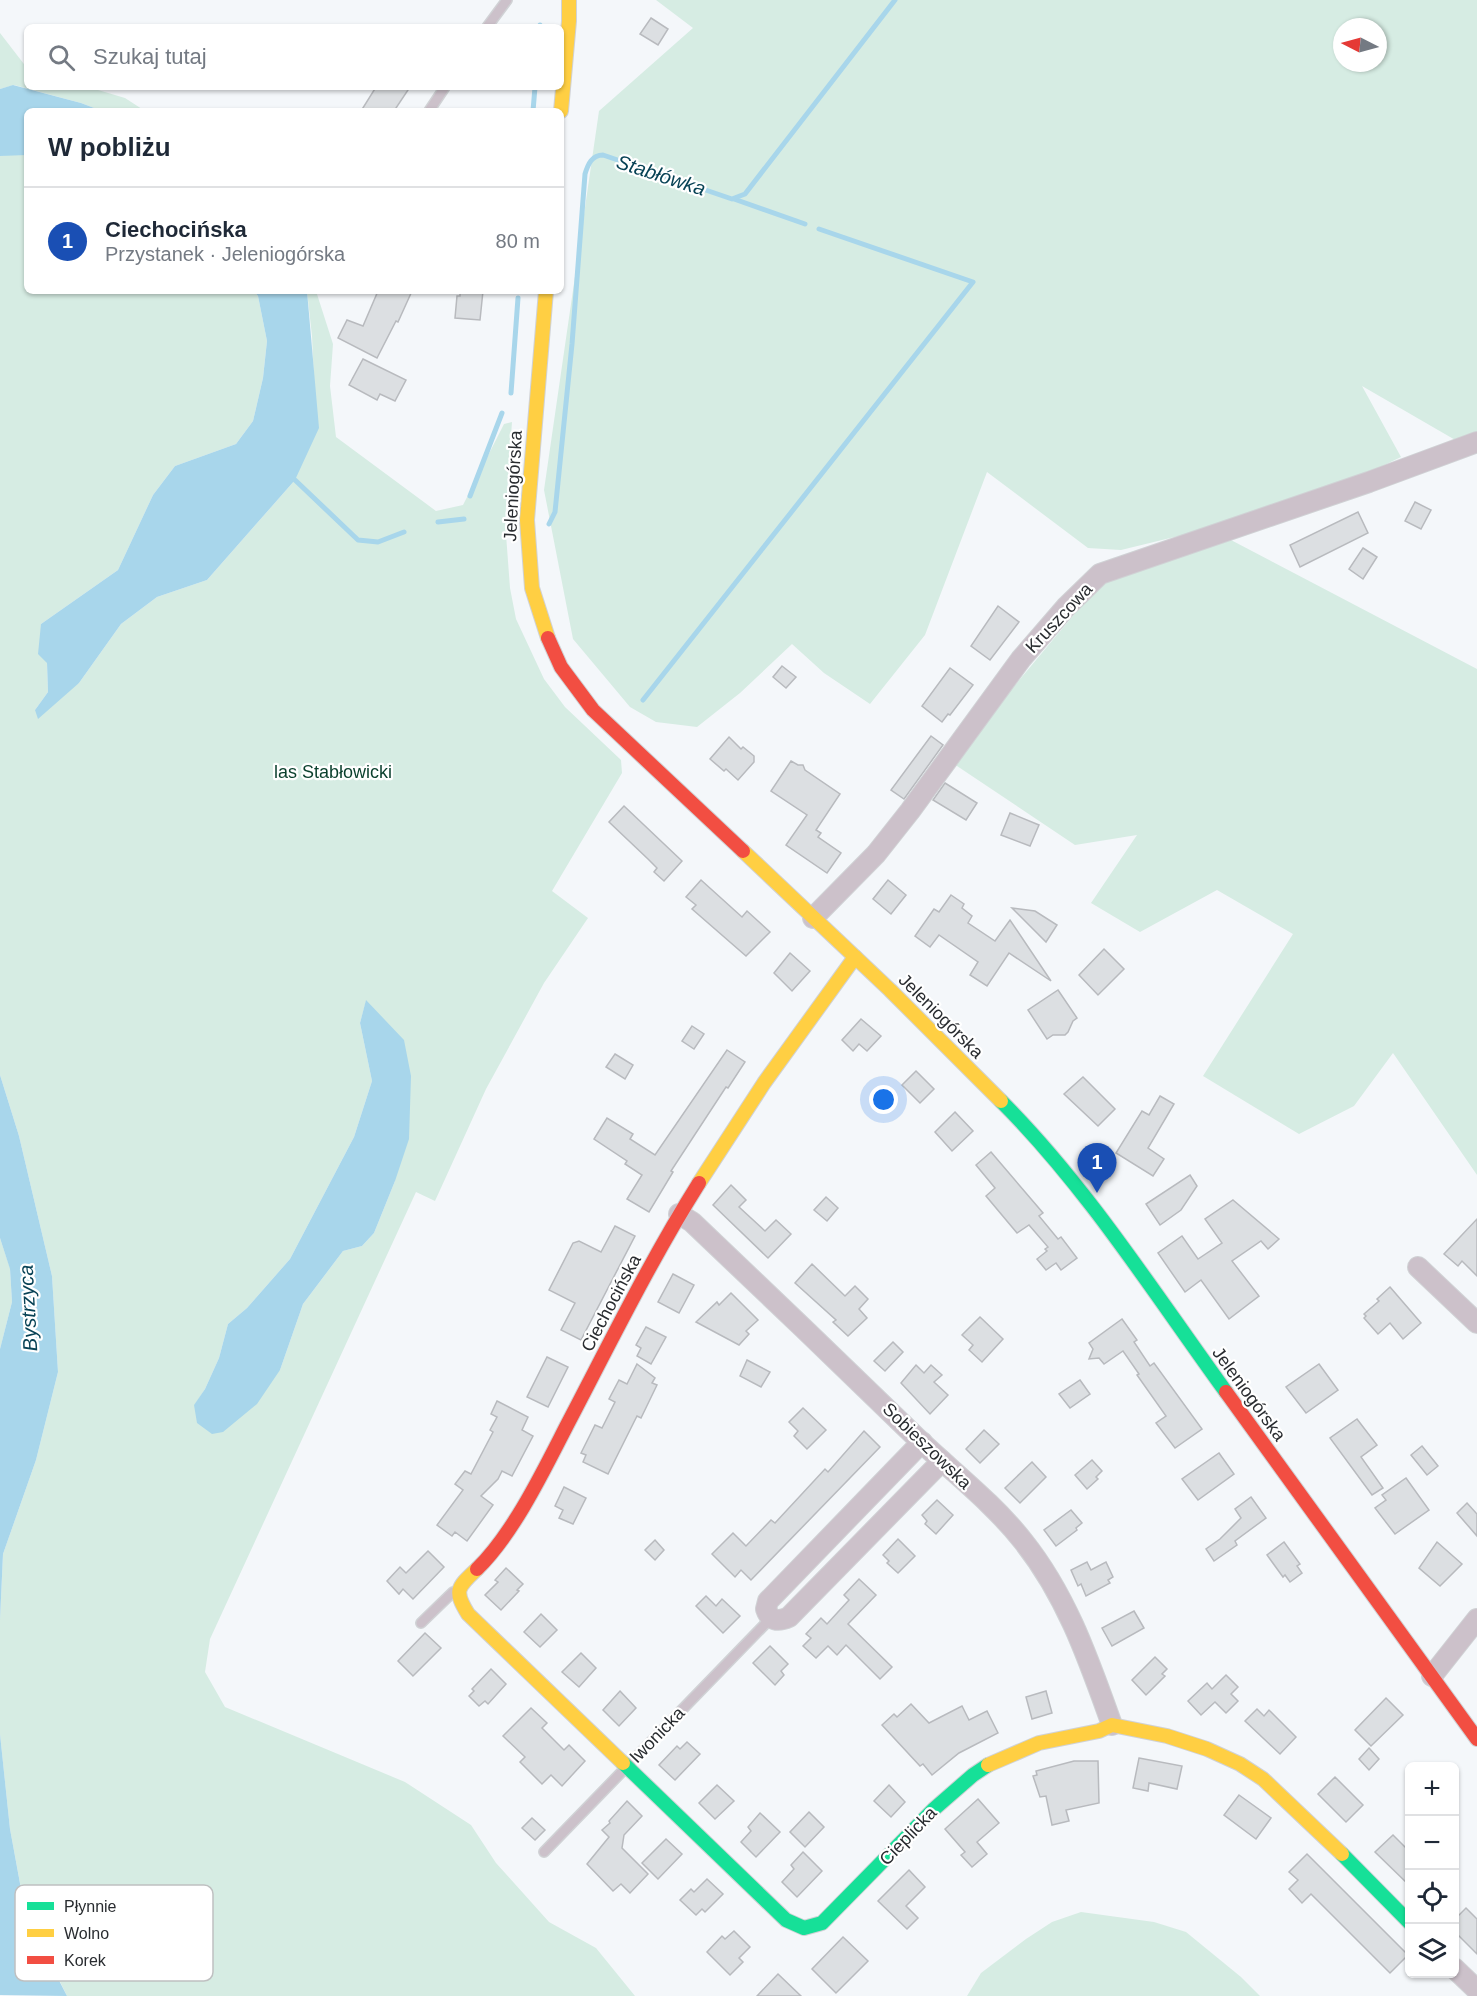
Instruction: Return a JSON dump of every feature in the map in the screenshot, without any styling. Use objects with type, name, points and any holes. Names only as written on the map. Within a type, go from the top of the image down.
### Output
[{"type":"street","points":[[564,77],[569,0]]},
{"type":"street","points":[[561,108],[563,90]]},
{"type":"street","name":"Jeleniogórska","points":[[546,294],[527,520],[532,588],[545,630],[561,667],[593,710],[855,957],[1022,1122],[1084,1197],[1477,1739]]},
{"type":"street","name":"Kruszcowa","points":[[813,918],[876,854],[1021,659],[1066,607],[1100,574],[1369,482],[1477,442]]},
{"type":"street","name":"Ciechocińska","points":[[458,1591],[461,1584],[484,1562],[511,1525],[542,1473],[679,1214],[764,1083],[855,957]]},
{"type":"street","name":"Sobieszowska","points":[[679,1214],[699,1229],[983,1499],[1023,1541],[1069,1615],[1082,1643],[1112,1725]]},
{"type":"street","points":[[1418,1267],[1477,1323]]},
{"type":"street","points":[[771,1618],[766,1609],[768,1602],[922,1442]]},
{"type":"street","name":"Iwonicka","points":[[771,1618],[775,1621],[782,1621],[789,1617],[942,1461]]},
{"type":"street","name":"Cieplicka","points":[[458,1591],[459,1600],[466,1612],[786,1920],[799,1928],[810,1929],[824,1921],[934,1809],[991,1762],[1031,1745],[1065,1736],[1099,1731],[1112,1725],[1167,1736],[1207,1749],[1240,1764],[1263,1779],[1306,1818],[1405,1918]]},
{"type":"street","points":[[1432,1676],[1477,1619]]},
{"type":"street","points":[[1459,1972],[1477,1990]]},
{"type":"lane","points":[[489,24],[507,0]]},
{"type":"lane","points":[[431,108],[443,90]]},
{"type":"lane","points":[[421,1623],[452,1593],[458,1591]]},
{"type":"lane","name":"Iwonicka","points":[[543,1852],[771,1618]]},
{"type":"green space","points":[[656,0],[1477,0],[1477,434],[1457,441],[1362,386],[1401,457],[1366,474],[1199,531],[1121,550],[1088,548],[987,472],[925,635],[870,704],[824,673],[792,644],[740,693],[697,727],[656,722],[630,707],[573,639],[544,490],[599,111],[693,28]]},
{"type":"green space","points":[[0,33],[24,64],[24,88],[14,85],[0,89]]},
{"type":"green space","points":[[33,90],[98,90],[125,98],[140,108],[94,108]]},
{"type":"green space","name":"las Stabłowicki","points":[[24,155],[24,294],[256,294],[267,341],[263,378],[253,421],[236,444],[175,466],[153,495],[118,570],[41,624],[47,663],[48,692],[35,710],[79,683],[121,624],[157,597],[207,580],[295,480],[314,381],[307,294],[317,294],[333,344],[330,386],[336,437],[436,511],[463,505],[504,424],[512,422],[505,521],[510,588],[516,619],[544,679],[565,707],[621,760],[622,773],[552,891],[588,918],[544,983],[486,1089],[435,1201],[416,1192],[210,1639],[205,1672],[225,1707],[405,1782],[471,1825],[496,1863],[549,1922],[596,1948],[635,1996],[67,1996],[60,1981],[213,1981],[213,1885],[20,1885],[10,1829],[0,1734],[0,1620],[3,1554],[36,1460],[58,1372],[52,1276],[19,1136],[0,1075],[0,156]],"holes":[[[366,1001],[395,1181],[374,1233],[362,1246],[343,1251],[303,1304],[280,1370],[194,1406],[205,1389],[219,1358],[228,1324],[247,1308],[290,1259],[354,1137],[372,1081],[360,1023]]]},
{"type":"green space","points":[[1229,539],[1477,669],[1477,1175],[1393,1053],[1354,1106],[1299,1134],[1203,1076],[1293,934],[1217,890],[1140,932],[1091,903],[1137,835],[1075,845],[951,762],[1102,581]]},
{"type":"green space","points":[[0,1238],[10,1268],[12,1302],[0,1349]]},
{"type":"green space","points":[[1081,1912],[1154,1922],[1186,1932],[1241,1977],[1260,1996],[967,1996],[981,1973],[1026,1939],[1052,1922]]},
{"type":"water","points":[[13,85],[24,88],[24,90],[32,90],[94,108],[24,108],[24,155],[0,156],[0,89]]},
{"type":"water","points":[[256,294],[307,294],[319,428],[295,480],[207,580],[157,597],[121,624],[79,683],[38,719],[35,710],[48,692],[47,663],[38,654],[41,624],[118,570],[153,495],[175,466],[236,444],[253,421],[263,378],[267,341]]},
{"type":"water","points":[[366,1000],[404,1040],[411,1076],[409,1139],[395,1181],[374,1233],[362,1246],[343,1251],[303,1304],[280,1370],[257,1404],[223,1432],[212,1434],[197,1423],[194,1405],[205,1389],[219,1358],[228,1324],[247,1308],[290,1259],[354,1137],[372,1081],[360,1023]]},
{"type":"water","name":"Bystrzyca","points":[[0,1075],[19,1136],[52,1276],[58,1372],[36,1460],[3,1554],[0,1620],[0,1349],[12,1302],[10,1269],[0,1238]]},
{"type":"water","points":[[0,1734],[10,1829],[20,1885],[15,1885],[15,1981],[59,1981],[67,1996],[0,1995]]},
{"type":"building","points":[[651,18],[668,29],[658,45],[640,34]]},
{"type":"building","points":[[374,90],[408,90],[396,108],[363,108]]},
{"type":"building","points":[[377,294],[411,294],[398,322],[396,321],[377,358],[338,338],[347,320],[363,326]]},
{"type":"building","points":[[460,294],[483,294],[480,320],[455,318],[457,296]]},
{"type":"building","points":[[363,359],[406,380],[395,401],[380,394],[377,400],[349,385]]},
{"type":"building","points":[[1415,502],[1431,510],[1421,529],[1405,521]]},
{"type":"building","points":[[1358,512],[1368,533],[1300,567],[1290,545]]},
{"type":"building","points":[[1363,548],[1377,557],[1363,579],[1349,569]]},
{"type":"building","points":[[998,606],[1019,622],[990,660],[971,646]]},
{"type":"building","points":[[782,666],[796,677],[786,688],[773,677]]},
{"type":"building","points":[[950,668],[973,685],[942,722],[922,706]]},
{"type":"building","points":[[931,736],[943,745],[904,799],[891,790]]},
{"type":"building","points":[[729,737],[741,749],[743,747],[754,756],[754,762],[738,780],[710,759]]},
{"type":"building","points":[[791,761],[803,765],[805,770],[840,794],[816,830],[821,833],[818,837],[841,853],[827,873],[786,845],[807,815],[771,791]]},
{"type":"building","points":[[945,783],[977,803],[966,820],[933,800]]},
{"type":"building","points":[[624,806],[682,861],[664,881],[654,872],[657,868],[609,822]]},
{"type":"building","points":[[1010,813],[1039,825],[1030,846],[1001,835]]},
{"type":"building","points":[[701,880],[742,917],[747,911],[770,932],[746,956],[692,909],[696,905],[686,897]]},
{"type":"building","points":[[888,880],[906,895],[891,914],[873,899]]},
{"type":"building","points":[[951,895],[964,904],[962,908],[972,916],[968,923],[995,941],[1010,920],[1051,981],[1009,953],[987,986],[970,975],[978,962],[939,935],[930,947],[915,936],[934,909],[939,912]]},
{"type":"building","points":[[1012,908],[1035,911],[1057,925],[1046,942]]},
{"type":"building","points":[[1104,949],[1124,969],[1098,995],[1079,975]]},
{"type":"building","points":[[790,953],[810,971],[792,991],[774,973]]},
{"type":"building","points":[[1058,990],[1077,1018],[1065,1035],[1053,1035],[1047,1039],[1028,1010]]},
{"type":"building","points":[[861,1019],[881,1036],[867,1051],[859,1044],[853,1051],[842,1040]]},
{"type":"building","points":[[692,1026],[704,1034],[694,1049],[682,1041]]},
{"type":"building","points":[[727,1050],[745,1062],[671,1171],[673,1172],[649,1212],[627,1199],[642,1175],[625,1164],[627,1161],[594,1139],[607,1118],[633,1134],[630,1139],[655,1155]]},
{"type":"building","points":[[615,1054],[633,1065],[625,1079],[606,1067]]},
{"type":"building","points":[[916,1071],[934,1089],[920,1103],[902,1085]]},
{"type":"building","points":[[1083,1077],[1115,1109],[1098,1126],[1064,1094]]},
{"type":"building","points":[[1160,1096],[1174,1104],[1148,1148],[1164,1159],[1153,1176],[1116,1153],[1142,1111],[1149,1115]]},
{"type":"building","points":[[955,1112],[973,1131],[952,1151],[935,1132]]},
{"type":"building","points":[[991,1152],[1043,1213],[1039,1216],[1058,1239],[1061,1237],[1077,1258],[1061,1270],[1056,1263],[1046,1270],[1037,1259],[1047,1251],[1045,1249],[1048,1247],[1029,1225],[1017,1233],[986,1196],[995,1188],[976,1165]]},
{"type":"building","points":[[1190,1175],[1197,1186],[1181,1210],[1160,1225],[1146,1204]]},
{"type":"building","points":[[731,1185],[746,1200],[739,1207],[765,1231],[776,1220],[791,1234],[768,1258],[713,1205]]},
{"type":"building","points":[[826,1197],[838,1208],[827,1221],[814,1210]]},
{"type":"building","points":[[1233,1200],[1279,1239],[1268,1249],[1261,1241],[1232,1261],[1259,1296],[1229,1319],[1201,1280],[1185,1292],[1158,1253],[1182,1236],[1198,1259],[1222,1243],[1205,1219]]},
{"type":"building","points":[[1477,1219],[1477,1276],[1462,1261],[1458,1266],[1444,1254]]},
{"type":"building","points":[[615,1226],[635,1236],[581,1340],[561,1330],[575,1303],[549,1290],[573,1243],[579,1241],[601,1252]]},
{"type":"building","points":[[812,1264],[845,1296],[855,1286],[868,1299],[859,1309],[867,1318],[848,1336],[833,1322],[836,1320],[795,1283]]},
{"type":"building","points":[[673,1274],[694,1285],[679,1313],[658,1302]]},
{"type":"building","points":[[1390,1287],[1421,1323],[1403,1339],[1390,1323],[1378,1334],[1364,1318],[1366,1316],[1364,1314]]},
{"type":"building","points":[[731,1293],[758,1320],[746,1331],[749,1334],[739,1345],[696,1322],[717,1302],[719,1305]]},
{"type":"building","points":[[980,1317],[1003,1339],[982,1362],[969,1350],[973,1345],[962,1335]]},
{"type":"building","points":[[1122,1319],[1137,1340],[1134,1342],[1150,1366],[1154,1363],[1202,1429],[1175,1448],[1156,1423],[1166,1416],[1123,1351],[1104,1364],[1099,1358],[1089,1359],[1093,1349],[1089,1343]]},
{"type":"building","points":[[646,1327],[666,1337],[651,1364],[637,1356],[641,1348],[636,1345]]},
{"type":"building","points":[[893,1342],[903,1352],[885,1371],[874,1361]]},
{"type":"building","points":[[547,1357],[568,1367],[548,1407],[527,1397]]},
{"type":"building","points":[[747,1360],[770,1372],[761,1387],[740,1376]]},
{"type":"building","points":[[637,1364],[655,1378],[652,1383],[657,1385],[641,1418],[637,1416],[608,1474],[583,1462],[586,1455],[581,1453],[595,1425],[602,1428],[615,1402],[609,1399],[619,1380],[627,1384]]},
{"type":"building","points":[[1319,1364],[1338,1390],[1306,1413],[1286,1387]]},
{"type":"building","points":[[916,1365],[924,1373],[931,1365],[942,1375],[934,1382],[948,1395],[930,1414],[901,1383]]},
{"type":"building","points":[[1080,1380],[1090,1394],[1070,1408],[1059,1394]]},
{"type":"building","points":[[497,1401],[528,1417],[522,1430],[533,1436],[512,1476],[502,1471],[498,1479],[481,1496],[493,1505],[467,1541],[455,1532],[452,1536],[437,1525],[463,1490],[455,1484],[465,1471],[471,1474],[493,1432],[490,1430],[497,1417],[491,1414]]},
{"type":"building","points":[[803,1408],[826,1430],[807,1449],[794,1436],[798,1431],[789,1422]]},
{"type":"building","points":[[1357,1419],[1377,1445],[1361,1457],[1383,1488],[1372,1495],[1330,1438]]},
{"type":"building","points":[[984,1430],[999,1444],[980,1463],[966,1449]]},
{"type":"building","points":[[864,1431],[880,1447],[751,1580],[741,1570],[735,1577],[712,1554],[733,1533],[746,1546],[771,1520],[775,1523],[825,1469],[828,1472]]},
{"type":"building","points":[[1422,1446],[1438,1466],[1427,1475],[1411,1455]]},
{"type":"building","points":[[1219,1453],[1234,1474],[1198,1500],[1182,1479]]},
{"type":"building","points":[[1092,1460],[1102,1471],[1096,1477],[1098,1479],[1087,1489],[1075,1475]]},
{"type":"building","points":[[1032,1462],[1046,1477],[1020,1503],[1005,1488]]},
{"type":"building","points":[[1406,1478],[1429,1510],[1395,1534],[1375,1508],[1386,1500],[1382,1495]]},
{"type":"building","points":[[564,1487],[586,1498],[573,1524],[559,1518],[563,1510],[555,1506]]},
{"type":"building","points":[[1251,1497],[1266,1518],[1235,1541],[1237,1545],[1214,1561],[1206,1549],[1241,1518],[1235,1509]]},
{"type":"building","points":[[937,1500],[953,1515],[936,1534],[925,1524],[927,1521],[922,1515]]},
{"type":"building","points":[[1467,1503],[1477,1514],[1477,1536],[1457,1513]]},
{"type":"building","points":[[1071,1510],[1082,1523],[1076,1528],[1077,1530],[1056,1546],[1044,1530]]},
{"type":"building","points":[[898,1539],[915,1556],[898,1573],[887,1563],[889,1561],[883,1555]]},
{"type":"building","points":[[655,1540],[664,1550],[655,1560],[645,1550]]},
{"type":"building","points":[[1284,1542],[1300,1564],[1297,1566],[1302,1573],[1290,1582],[1285,1575],[1283,1577],[1267,1555]]},
{"type":"building","points":[[1437,1542],[1462,1564],[1440,1586],[1419,1568]]},
{"type":"building","points":[[428,1551],[444,1567],[413,1599],[403,1589],[399,1594],[387,1581],[400,1567],[406,1573]]},
{"type":"building","points":[[1087,1562],[1091,1570],[1106,1562],[1113,1577],[1108,1580],[1110,1583],[1086,1596],[1081,1584],[1078,1586],[1071,1570]]},
{"type":"building","points":[[506,1568],[523,1584],[501,1610],[485,1595],[498,1582],[495,1580]]},
{"type":"building","points":[[859,1579],[876,1595],[848,1624],[892,1667],[880,1679],[846,1645],[837,1655],[828,1646],[816,1658],[803,1646],[811,1638],[806,1634],[821,1618],[827,1624],[849,1600],[844,1595]]},
{"type":"building","points":[[706,1596],[716,1606],[722,1599],[740,1616],[723,1633],[696,1606]]},
{"type":"building","points":[[1134,1611],[1144,1628],[1112,1646],[1102,1628]]},
{"type":"building","points":[[541,1614],[557,1630],[540,1647],[524,1632]]},
{"type":"building","points":[[425,1633],[441,1648],[413,1676],[398,1661]]},
{"type":"building","points":[[770,1646],[788,1664],[781,1671],[784,1675],[775,1685],[753,1663]]},
{"type":"building","points":[[581,1653],[596,1668],[579,1687],[562,1672]]},
{"type":"building","points":[[1155,1657],[1167,1669],[1162,1674],[1165,1676],[1146,1695],[1132,1680]]},
{"type":"building","points":[[491,1669],[506,1684],[488,1704],[485,1701],[479,1706],[469,1696],[474,1691],[472,1689]]},
{"type":"building","points":[[1226,1675],[1238,1687],[1231,1694],[1238,1701],[1226,1713],[1215,1702],[1201,1715],[1188,1701],[1207,1683],[1212,1689]]},
{"type":"building","points":[[620,1691],[636,1708],[619,1726],[603,1710]]},
{"type":"building","points":[[1046,1691],[1052,1713],[1032,1719],[1026,1697]]},
{"type":"building","points":[[1386,1698],[1403,1715],[1371,1746],[1355,1730]]},
{"type":"building","points":[[911,1704],[929,1723],[962,1706],[969,1720],[987,1711],[998,1733],[959,1753],[932,1775],[923,1764],[920,1766],[882,1725],[894,1714],[897,1717]]},
{"type":"building","points":[[531,1708],[547,1723],[542,1728],[564,1750],[569,1745],[585,1761],[562,1786],[551,1775],[542,1784],[520,1762],[525,1757],[503,1736]]},
{"type":"building","points":[[1257,1709],[1264,1716],[1269,1710],[1296,1737],[1280,1754],[1245,1721]]},
{"type":"building","points":[[687,1742],[700,1754],[675,1780],[659,1765],[677,1746],[680,1749]]},
{"type":"building","points":[[1369,1748],[1379,1759],[1369,1770],[1359,1759]]},
{"type":"building","points":[[1139,1758],[1182,1766],[1177,1789],[1149,1783],[1148,1791],[1133,1788]]},
{"type":"building","points":[[1074,1761],[1098,1761],[1099,1803],[1066,1810],[1069,1821],[1052,1825],[1046,1796],[1040,1797],[1033,1776],[1037,1775],[1036,1771]]},
{"type":"building","points":[[1335,1777],[1363,1805],[1346,1822],[1318,1794]]},
{"type":"building","points":[[717,1785],[734,1801],[715,1819],[699,1803]]},
{"type":"building","points":[[889,1785],[905,1802],[891,1817],[874,1801]]},
{"type":"building","points":[[1239,1795],[1271,1818],[1256,1839],[1224,1815]]},
{"type":"building","points":[[978,1799],[999,1823],[977,1842],[987,1854],[972,1867],[961,1855],[965,1852],[945,1829]]},
{"type":"building","points":[[627,1801],[642,1816],[624,1835],[622,1848],[648,1874],[630,1893],[621,1884],[613,1891],[587,1864],[609,1837],[602,1830]]},
{"type":"building","points":[[809,1812],[824,1827],[805,1847],[790,1832]]},
{"type":"building","points":[[760,1813],[780,1832],[756,1857],[741,1842],[751,1831],[748,1827]]},
{"type":"building","points":[[532,1818],[545,1830],[535,1840],[522,1828]]},
{"type":"building","points":[[1393,1835],[1405,1847],[1405,1881],[1375,1852]]},
{"type":"building","points":[[666,1839],[682,1854],[658,1879],[642,1863]]},
{"type":"building","points":[[803,1852],[822,1871],[797,1897],[782,1882],[794,1869],[791,1865]]},
{"type":"building","points":[[1307,1854],[1405,1952],[1405,1958],[1390,1973],[1311,1894],[1302,1903],[1289,1889],[1298,1880],[1289,1872]]},
{"type":"building","points":[[909,1870],[925,1887],[906,1906],[918,1918],[907,1929],[878,1901]]},
{"type":"building","points":[[707,1879],[723,1894],[705,1912],[702,1909],[696,1915],[680,1900],[691,1889],[694,1892]]},
{"type":"building","points":[[1466,1908],[1477,1919],[1477,1954],[1459,1936],[1459,1915]]},
{"type":"building","points":[[734,1931],[750,1947],[739,1958],[743,1962],[730,1975],[707,1952],[722,1936],[725,1939]]},
{"type":"building","points":[[843,1937],[868,1961],[836,1993],[812,1969]]},
{"type":"building","points":[[778,1974],[801,1996],[757,1996]]},
{"type":"waterway","name":"Stabłówka","points":[[549,524],[555,512],[572,344],[585,174],[589,164],[593,158],[603,155],[732,199],[745,194],[895,0]]},
{"type":"waterway","points":[[533,108],[535,90]]},
{"type":"waterway","points":[[734,199],[805,224]]},
{"type":"waterway","points":[[643,700],[973,282],[819,229]]},
{"type":"waterway","points":[[511,393],[518,298]]},
{"type":"waterway","points":[[470,496],[502,413]]},
{"type":"waterway","name":"Stabłówka","points":[[295,480],[358,540],[378,542],[404,532]]},
{"type":"waterway","name":"Stabłówka","points":[[438,522],[464,519]]},
{"type":"traffic: fast","points":[[1001,1101],[1032,1134],[1091,1205],[1226,1392]]},
{"type":"traffic: fast","points":[[623,1763],[786,1920],[804,1928],[822,1923],[934,1809],[988,1765]]},
{"type":"traffic: fast","points":[[1342,1854],[1405,1918]]},
{"type":"traffic: slow","points":[[564,77],[569,0]]},
{"type":"traffic: slow","points":[[561,108],[563,90]]},
{"type":"traffic: slow","points":[[546,294],[527,520],[532,588],[548,638]]},
{"type":"traffic: slow","points":[[743,851],[890,990],[1001,1101]]},
{"type":"traffic: slow","points":[[699,1183],[764,1083],[855,957]]},
{"type":"traffic: slow","points":[[477,1569],[465,1580],[460,1589],[460,1599],[468,1614],[623,1763]]},
{"type":"traffic: slow","points":[[988,1765],[1039,1743],[1099,1731],[1112,1725],[1167,1736],[1207,1749],[1240,1764],[1263,1779],[1342,1854]]},
{"type":"traffic: jam","points":[[548,638],[561,667],[593,710],[743,851]]},
{"type":"traffic: jam","points":[[477,1569],[503,1538],[526,1502],[647,1273],[699,1183]]},
{"type":"traffic: jam","points":[[1226,1392],[1477,1739]]},
{"type":"place","name":"Ciechocińska","points":[[1097,1193]]}]
